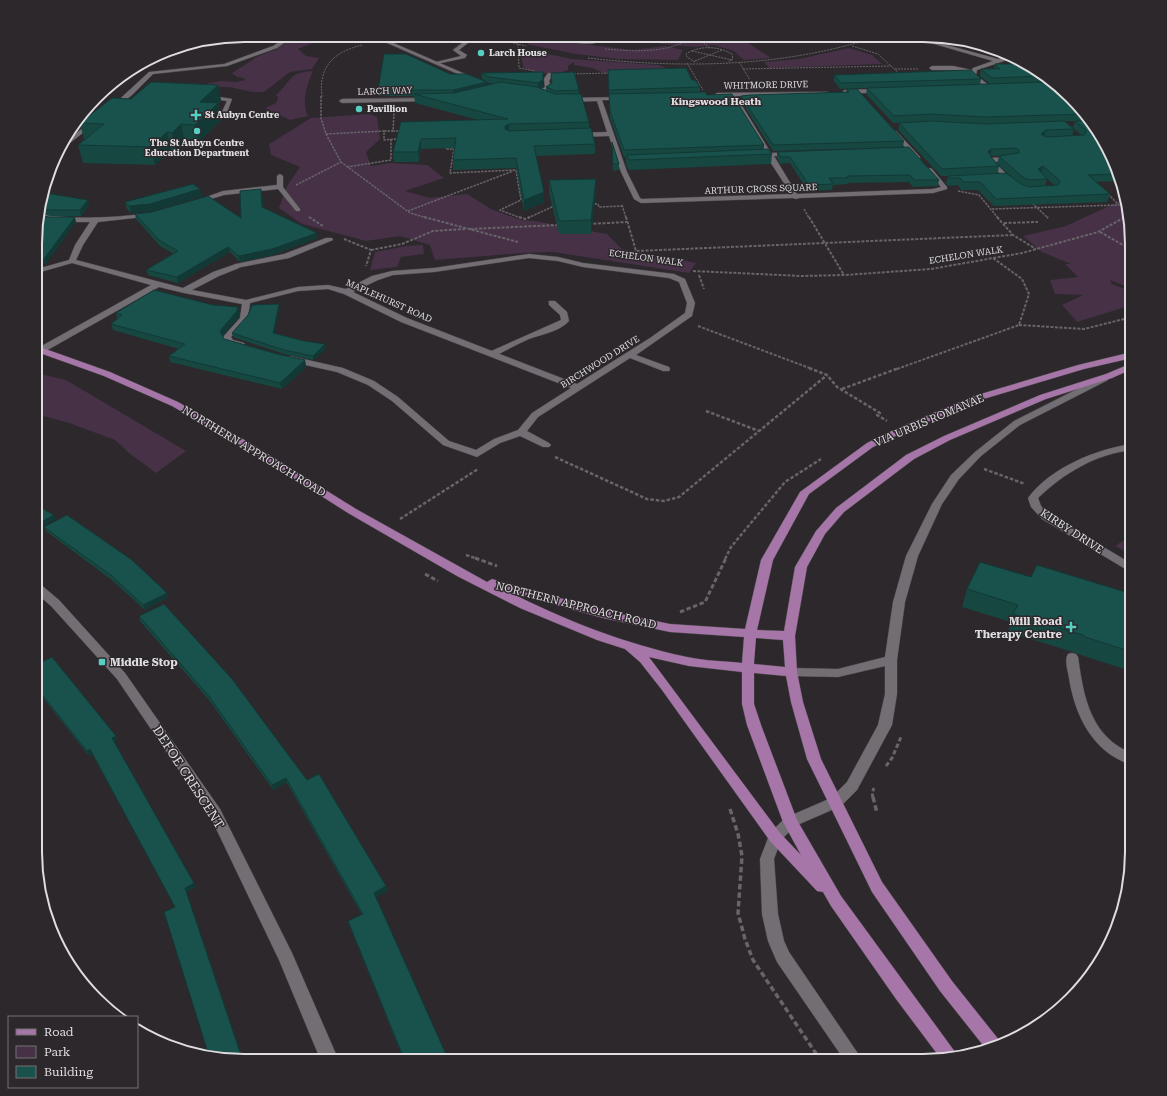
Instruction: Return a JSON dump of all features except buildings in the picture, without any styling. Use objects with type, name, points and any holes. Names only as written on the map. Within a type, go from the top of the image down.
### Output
[{"type":"main road","name":"NORTHERN APPROACH ROAD","points":[[42,351],[107,374],[175,404],[252,448],[352,511],[461,573],[524,605],[601,637],[689,662],[791,672]]},
{"type":"main road","name":"VIA URBIS ROMANAE","points":[[748,668],[750,633],[767,560],[805,492],[870,445],[903,429],[977,398],[1081,367],[1125,357]]},
{"type":"main road","name":"VIA URBIS ROMANAE","points":[[791,672],[789,636],[801,566],[820,534],[840,510],[910,457],[947,438],[1043,397],[1109,376],[1125,369]]},
{"type":"main road","name":"NORTHERN APPROACH ROAD","points":[[461,573],[531,596],[670,628],[789,636]]},
{"type":"main road","name":"NORTHERN APPROACH ROAD","points":[[625,645],[644,659],[666,687],[775,837],[836,901]]},
{"type":"main road","name":"NORTHERN APPROACH ROAD","points":[[748,668],[748,704],[790,822],[836,901],[902,994],[946,1052]]},
{"type":"main road","points":[[791,672],[797,702],[814,759],[877,887],[946,986],[991,1042]]},
{"type":"street","points":[[108,111],[130,94],[151,73],[225,65],[275,47],[282,42]]},
{"type":"street","points":[[390,42],[481,82]]},
{"type":"street","points":[[438,63],[463,57],[464,55],[456,50],[467,42]]},
{"type":"street","points":[[584,42],[592,43]]},
{"type":"street","points":[[932,42],[998,61]]},
{"type":"street","points":[[973,72],[979,67],[1004,59]]},
{"type":"street","points":[[932,68],[953,68],[973,72]]},
{"type":"street","points":[[973,72],[978,80],[989,88]]},
{"type":"street","points":[[547,96],[536,92],[548,88],[546,83],[547,76],[550,74]]},
{"type":"street","points":[[981,88],[996,88]]},
{"type":"street","points":[[839,92],[891,91]]},
{"type":"street","name":"WHITMORE DRIVE","points":[[706,96],[833,92]]},
{"type":"street","points":[[859,92],[865,98]]},
{"type":"street","points":[[130,94],[137,94]]},
{"type":"street","points":[[732,95],[796,197]]},
{"type":"street","points":[[199,97],[222,98],[230,100],[224,114]]},
{"type":"street","name":"LARCH WAY","points":[[342,102],[394,100],[401,98],[434,99]]},
{"type":"street","points":[[559,100],[633,98]]},
{"type":"street","points":[[599,99],[620,161],[637,199],[641,202]]},
{"type":"street","points":[[72,139],[96,120]]},
{"type":"street","points":[[894,127],[910,150],[945,188]]},
{"type":"street","points":[[571,135],[610,134]]},
{"type":"street","points":[[902,150],[910,150]]},
{"type":"street","points":[[753,155],[801,154]]},
{"type":"street","points":[[1014,159],[990,160],[1020,189]]},
{"type":"street","points":[[620,161],[628,160]]},
{"type":"street","points":[[280,176],[281,189],[298,210]]},
{"type":"street","points":[[999,177],[1006,177]]},
{"type":"street","points":[[938,180],[946,180]]},
{"type":"street","name":"ARTHUR CROSS SQUARE","points":[[641,202],[933,191],[945,188]]},
{"type":"street","points":[[190,204],[223,193],[281,189]]},
{"type":"street","points":[[44,218],[51,219],[96,219],[159,213]]},
{"type":"street","points":[[42,270],[72,262],[79,245],[96,219]]},
{"type":"street","points":[[184,291],[216,274],[236,266],[286,256],[329,240]]},
{"type":"street","name":"BIRCHWOOD DRIVE","points":[[282,357],[340,370],[371,383],[395,399],[446,442],[477,454],[497,441],[521,432],[536,415],[653,340],[689,314],[691,303],[682,281],[670,276],[590,266],[558,259],[529,256],[434,270],[392,273],[374,278],[347,292]]},
{"type":"street","name":"MAPLEHURST ROAD","points":[[72,262],[184,291],[246,302],[298,289],[328,287],[347,292],[404,320],[578,388]]},
{"type":"street","points":[[42,348],[158,284]]},
{"type":"street","points":[[246,302],[244,318],[227,337],[230,342],[252,349]]},
{"type":"street","points":[[492,354],[527,337],[555,328],[565,321],[564,314],[552,303]]},
{"type":"street","points":[[629,354],[666,369]]},
{"type":"street","points":[[850,1054],[783,957],[776,941],[770,914],[767,859],[775,837],[790,822],[836,802],[852,786],[885,725],[891,694],[891,660],[899,602],[912,556],[936,504],[955,477],[978,454],[1017,423],[1109,376]]},
{"type":"street","points":[[521,432],[546,445]]},
{"type":"street","points":[[1040,490],[1092,456],[1125,448]]},
{"type":"street","name":"KIRBY DRIVE","points":[[1040,490],[1033,498],[1036,507],[1046,516],[1125,565]]},
{"type":"street","name":"DEFOE CRESCENT","points":[[42,592],[55,603],[121,676],[215,813],[286,958],[327,1054]]},
{"type":"street","points":[[1072,657],[1076,687],[1084,714],[1102,740],[1125,755]]},
{"type":"street","points":[[791,672],[838,673],[891,660]]},
{"type":"path","points":[[365,42],[335,56],[330,61],[320,83],[322,101],[321,118],[326,134],[341,162],[408,212],[520,243]]},
{"type":"path","points":[[509,42],[530,47]]},
{"type":"path","points":[[592,43],[599,48],[632,52],[654,50],[684,42]]},
{"type":"path","points":[[702,42],[711,48]]},
{"type":"path","points":[[588,58],[656,63],[739,62],[787,59],[852,46],[863,42]]},
{"type":"path","points":[[518,44],[519,68],[550,74],[615,73]]},
{"type":"path","points":[[852,46],[878,54],[905,80]]},
{"type":"path","points":[[697,63],[687,57],[686,54],[691,51],[711,48],[723,50],[732,54],[734,57],[732,60]]},
{"type":"path","points":[[694,62],[723,50]]},
{"type":"path","points":[[691,51],[732,60]]},
{"type":"path","points":[[728,62],[732,60]]},
{"type":"path","points":[[739,62],[760,94]]},
{"type":"path","points":[[686,63],[706,96]]},
{"type":"path","points":[[743,69],[891,66]]},
{"type":"path","points":[[895,70],[932,68]]},
{"type":"path","points":[[393,131],[394,100]]},
{"type":"path","points":[[326,134],[401,130],[401,135]]},
{"type":"path","points":[[384,131],[384,140],[401,139]]},
{"type":"path","points":[[347,166],[391,160],[391,140]]},
{"type":"path","points":[[446,142],[446,149],[454,148],[450,173],[516,170]]},
{"type":"path","points":[[281,189],[341,162]]},
{"type":"path","points":[[408,212],[516,170]]},
{"type":"path","points":[[516,170],[521,200],[500,210],[525,219],[555,206]]},
{"type":"path","points":[[945,188],[979,195],[1013,235],[1036,248]]},
{"type":"path","points":[[1020,189],[1048,218]]},
{"type":"path","points":[[992,209],[1119,204],[1103,190]]},
{"type":"path","points":[[796,197],[845,275]]},
{"type":"path","points":[[590,204],[598,204],[599,207],[623,206],[622,204],[641,202]]},
{"type":"path","points":[[623,206],[636,251],[1013,235]]},
{"type":"path","name":"ECHELON WALK","points":[[689,271],[802,276],[845,275],[931,269],[1022,253],[1099,232],[1123,218]]},
{"type":"path","points":[[587,224],[627,222]]},
{"type":"path","points":[[1003,223],[1038,222]]},
{"type":"path","points":[[371,250],[402,244],[433,231],[565,225]]},
{"type":"path","points":[[1099,232],[1125,246]]},
{"type":"path","points":[[993,258],[1022,279],[1029,294],[1019,325]]},
{"type":"path","points":[[697,272],[705,291]]},
{"type":"path","points":[[841,389],[1019,325],[1084,330],[1125,319]]},
{"type":"path","points":[[700,322],[695,325],[826,375],[841,389],[880,414],[876,416],[903,429]]},
{"type":"path","points":[[553,456],[647,499],[664,501],[680,497],[826,375]]},
{"type":"path","points":[[706,411],[759,431]]},
{"type":"path","points":[[878,424],[892,417]]},
{"type":"path","points":[[978,454],[989,454],[982,468],[1040,490]]},
{"type":"path","points":[[678,613],[705,602],[731,547],[785,482],[825,457]]},
{"type":"path","points":[[400,519],[482,466]]},
{"type":"path","points":[[394,516],[406,522]]},
{"type":"path","points":[[463,554],[500,567]]},
{"type":"path","points":[[882,771],[892,758],[902,737],[903,730]]},
{"type":"path","points":[[876,782],[872,793],[877,813]]},
{"type":"path","points":[[728,804],[738,834],[742,856],[738,882],[738,913],[745,939],[753,960],[817,1054]]},
{"type":"green space","points":[[286,42],[315,42],[298,49],[306,56],[319,58],[312,69],[290,72],[264,92],[252,92],[229,87],[186,87],[185,83],[204,84],[221,81],[236,82],[245,80],[244,78],[237,77],[232,73],[256,57],[275,50]]},
{"type":"green space","points":[[531,42],[565,42],[633,50],[665,46],[683,50],[678,60],[618,59],[576,54],[526,44]]},
{"type":"green space","points":[[654,42],[747,42],[771,58],[744,60],[734,51],[714,45],[695,47]]},
{"type":"green space","points":[[849,48],[872,55],[882,64],[769,68],[764,62],[799,59]]},
{"type":"green space","points":[[522,49],[572,59],[658,65],[668,70],[606,74],[592,68],[574,65],[574,62],[568,66],[568,70],[563,72],[540,72],[524,68],[519,50]]},
{"type":"green space","points":[[141,70],[113,91],[132,76]]},
{"type":"green space","points":[[313,71],[305,99],[308,116],[290,120],[265,108],[276,103],[278,98],[276,95],[291,78],[299,73]]},
{"type":"green space","points":[[370,114],[377,117],[380,139],[366,152],[371,166],[391,163],[427,165],[444,178],[405,191],[430,198],[467,194],[491,209],[521,220],[535,221],[607,234],[622,249],[696,263],[689,273],[553,252],[435,260],[430,245],[400,236],[366,241],[302,224],[279,208],[287,186],[300,167],[271,155],[269,144],[311,118]]},
{"type":"green space","points":[[1120,201],[1125,231],[1125,286],[1110,280],[1112,284],[1125,289],[1125,307],[1077,322],[1062,305],[1083,295],[1055,294],[1050,280],[1078,277],[1065,264],[1071,264],[1042,252],[1023,236],[1066,226]]},
{"type":"green space","points":[[423,245],[424,254],[401,257],[397,267],[370,270],[375,252],[406,246]]},
{"type":"green space","points":[[42,374],[66,380],[186,451],[156,473],[129,453],[115,440],[69,423],[42,416]]},
{"type":"green space","points":[[1125,540],[1125,551],[1115,546]]},
{"type":"place","name":"Larch House","points":[[481,53]]},
{"type":"place","name":"Pavillion","points":[[359,109]]},
{"type":"place","name":"St Aubyn Centre","points":[[196,115]]},
{"type":"place","name":"The St Aubyn Centre Education Department","points":[[197,131]]},
{"type":"place","name":"Mill Road Therapy Centre","points":[[1071,627]]},
{"type":"place","name":"Middle Stop","points":[[102,662]]},
{"type":"district","name":"Kingswood Heath","points":[[716,101]]}]
